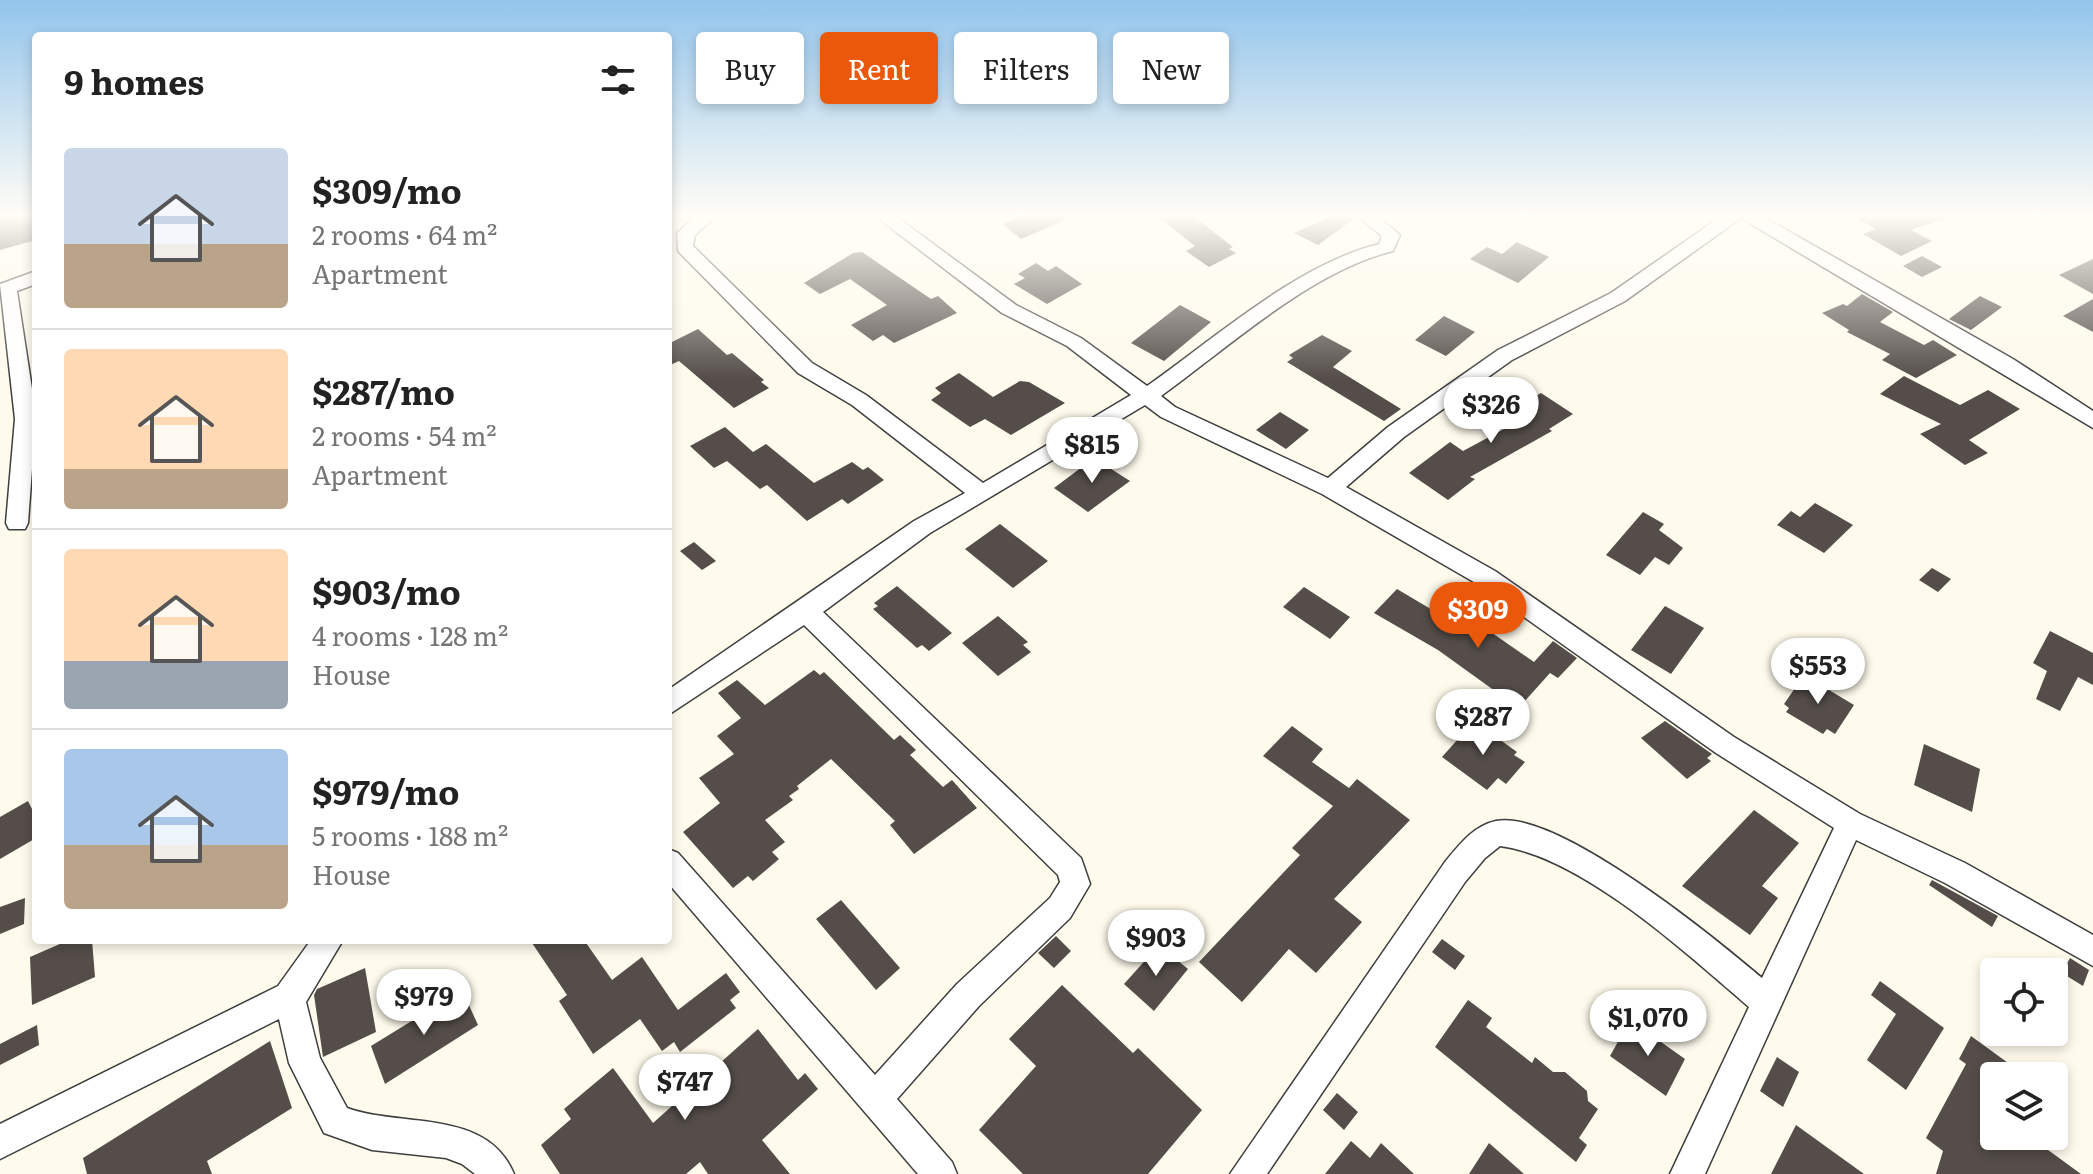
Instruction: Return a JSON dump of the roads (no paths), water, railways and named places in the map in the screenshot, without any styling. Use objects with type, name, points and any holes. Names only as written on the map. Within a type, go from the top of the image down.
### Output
[{"type":"street","points":[[707,270],[805,368],[859,400],[982,494]]},
{"type":"street","points":[[956,270],[1009,309],[1074,342],[1168,412],[1330,488],[1487,578],[1725,745],[1850,823],[1955,873],[2093,951]]},
{"type":"street","points":[[672,701],[806,611],[922,527],[982,494],[1100,420],[1148,395],[1291,293],[1331,270]]},
{"type":"street","points":[[1330,488],[1396,432],[1505,355],[1618,297],[1656,270]]},
{"type":"street","points":[[1843,270],[2006,364],[2093,421]]},
{"type":"street","points":[[17,523],[26,419],[4,290],[32,279]]},
{"type":"street","points":[[806,611],[1071,868],[1075,884],[1060,908],[968,995],[875,1099]]},
{"type":"street","points":[[1687,1174],[1850,823]]},
{"type":"street","points":[[1247,1174],[1455,872],[1479,843],[1500,833],[1537,840],[1604,876],[1719,960],[1767,1002]]},
{"type":"street","points":[[672,867],[940,1174]]},
{"type":"street","points":[[0,1142],[289,997],[303,982],[326,944]]},
{"type":"street","points":[[289,997],[305,1063],[336,1121],[380,1135],[445,1138],[488,1161],[497,1174]]}]
